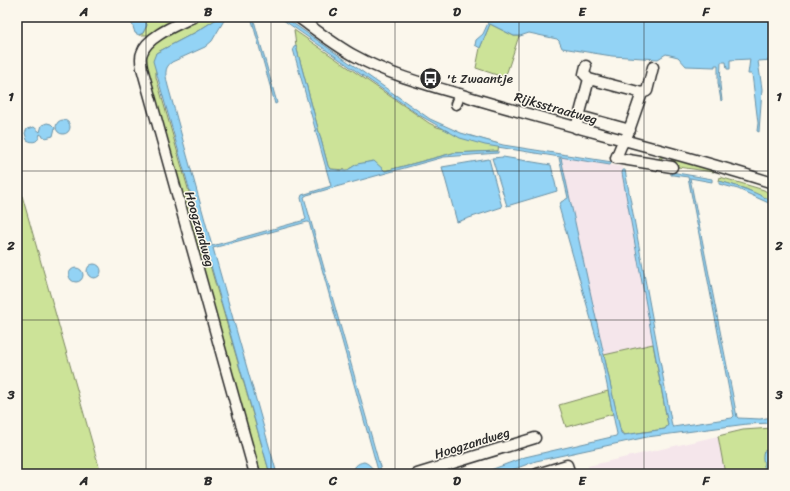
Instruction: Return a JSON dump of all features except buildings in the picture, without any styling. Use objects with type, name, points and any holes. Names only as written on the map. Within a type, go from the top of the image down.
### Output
[{"type":"street","name":"Hoogzandweg","points":[[193,17],[160,34],[148,43],[142,52],[142,68],[255,474]]},
{"type":"street","name":"Rijksstraatweg","points":[[298,17],[344,49],[371,64],[395,73],[576,128],[658,149],[718,171],[766,179]]},
{"type":"street","points":[[586,66],[584,74],[589,79],[642,93]]},
{"type":"street","points":[[653,67],[647,91],[642,93],[630,130],[616,158],[672,167]]},
{"type":"street","points":[[576,128],[589,79]]},
{"type":"street","points":[[456,104],[460,94]]},
{"type":"street","points":[[579,116],[630,130]]},
{"type":"street","points":[[655,164],[658,149]]},
{"type":"street","name":"Hoogzandweg","points":[[417,474],[535,438]]},
{"type":"street","points":[[537,474],[569,470]]},
{"type":"shaded area","points":[[562,156],[623,167],[622,173],[653,344],[604,355],[561,158]]},
{"type":"shaded area","points":[[718,436],[725,474],[589,474],[588,466]]},
{"type":"green space","points":[[144,17],[180,17],[149,35],[139,35],[143,33],[147,25]]},
{"type":"green space","points":[[199,17],[220,17],[196,32],[156,53],[156,77],[270,474],[260,474],[145,61],[147,52],[158,39],[166,33]]},
{"type":"green space","points":[[490,24],[514,36],[519,36],[507,72],[503,77],[476,68],[480,48]]},
{"type":"green space","points":[[294,30],[429,123],[437,127],[499,144],[498,151],[453,153],[385,171],[372,161],[356,165],[348,170],[330,169],[296,46]]},
{"type":"green space","points":[[663,155],[712,169],[714,172],[671,166],[672,158],[662,157],[661,162],[658,161]]},
{"type":"green space","points":[[720,177],[764,190],[773,196],[773,202],[746,189],[719,181]]},
{"type":"green space","points":[[17,178],[101,474],[17,474]]},
{"type":"green space","points":[[653,344],[668,425],[665,429],[624,435],[620,430],[604,355]]},
{"type":"green space","points":[[608,391],[613,414],[566,427],[559,405]]},
{"type":"green space","points":[[773,428],[773,453],[768,451],[764,464],[766,474],[725,474],[718,436],[743,430]]},
{"type":"water","points":[[130,17],[144,17],[147,25],[143,33],[139,35],[135,33]]},
{"type":"water","points":[[220,17],[226,17],[212,41],[205,47],[172,62],[166,70],[168,86],[212,246],[305,220],[301,198],[302,195],[331,186],[293,49],[296,46],[330,169],[346,171],[357,164],[374,161],[385,171],[453,153],[498,151],[498,153],[444,157],[304,197],[382,474],[379,474],[309,222],[307,222],[213,248],[277,474],[270,474],[153,61],[156,53],[196,32]]},
{"type":"water","points":[[251,17],[253,17],[277,103],[275,104]]},
{"type":"water","points":[[279,17],[284,17],[430,119],[461,133],[503,145],[612,162],[610,165],[485,145],[460,138],[419,115]]},
{"type":"water","points":[[482,17],[773,17],[773,60],[758,61],[762,89],[759,132],[757,131],[758,123],[752,74],[748,74],[750,59],[730,60],[730,69],[727,69],[726,62],[721,62],[721,101],[718,83],[718,65],[715,65],[715,67],[686,66],[678,57],[666,54],[658,59],[612,56],[562,48],[557,39],[529,33],[514,36],[490,24],[480,48],[475,45],[476,40],[483,34],[488,23]]},
{"type":"water","points":[[60,120],[66,120],[70,124],[70,130],[66,134],[60,134],[56,130],[56,124]]},
{"type":"water","points":[[47,123],[51,124],[55,128],[53,136],[46,138],[40,134],[36,141],[32,142],[27,140],[25,133],[27,129],[34,127],[40,132],[42,125]]},
{"type":"water","points":[[503,157],[551,165],[557,191],[507,206],[492,158]]},
{"type":"water","points":[[559,158],[561,158],[621,433],[624,435],[665,429],[668,425],[622,173],[623,170],[625,170],[672,426],[732,418],[734,416],[688,177],[671,175],[671,172],[712,179],[712,182],[690,178],[737,417],[760,419],[773,417],[773,423],[747,424],[647,437],[536,461],[501,474],[480,474],[525,457],[616,436],[617,434],[600,351],[559,207],[561,202],[568,198]]},
{"type":"water","points":[[489,159],[502,207],[457,222],[442,167]]},
{"type":"water","points":[[719,181],[760,195],[773,202],[773,205],[738,189],[719,184]]},
{"type":"water","points":[[91,264],[97,264],[101,268],[101,274],[97,278],[91,278],[87,274],[87,268]]},
{"type":"water","points":[[73,268],[79,268],[83,272],[83,278],[79,282],[73,282],[69,278],[69,272]]},
{"type":"water","points":[[768,450],[773,453],[773,463],[771,463],[773,474],[766,474],[763,457],[764,451]]},
{"type":"water","points":[[364,462],[371,466],[373,474],[353,474],[356,466],[359,463]]},
{"type":"place","name":"'t Zwaantje","points":[[431,78]]}]
